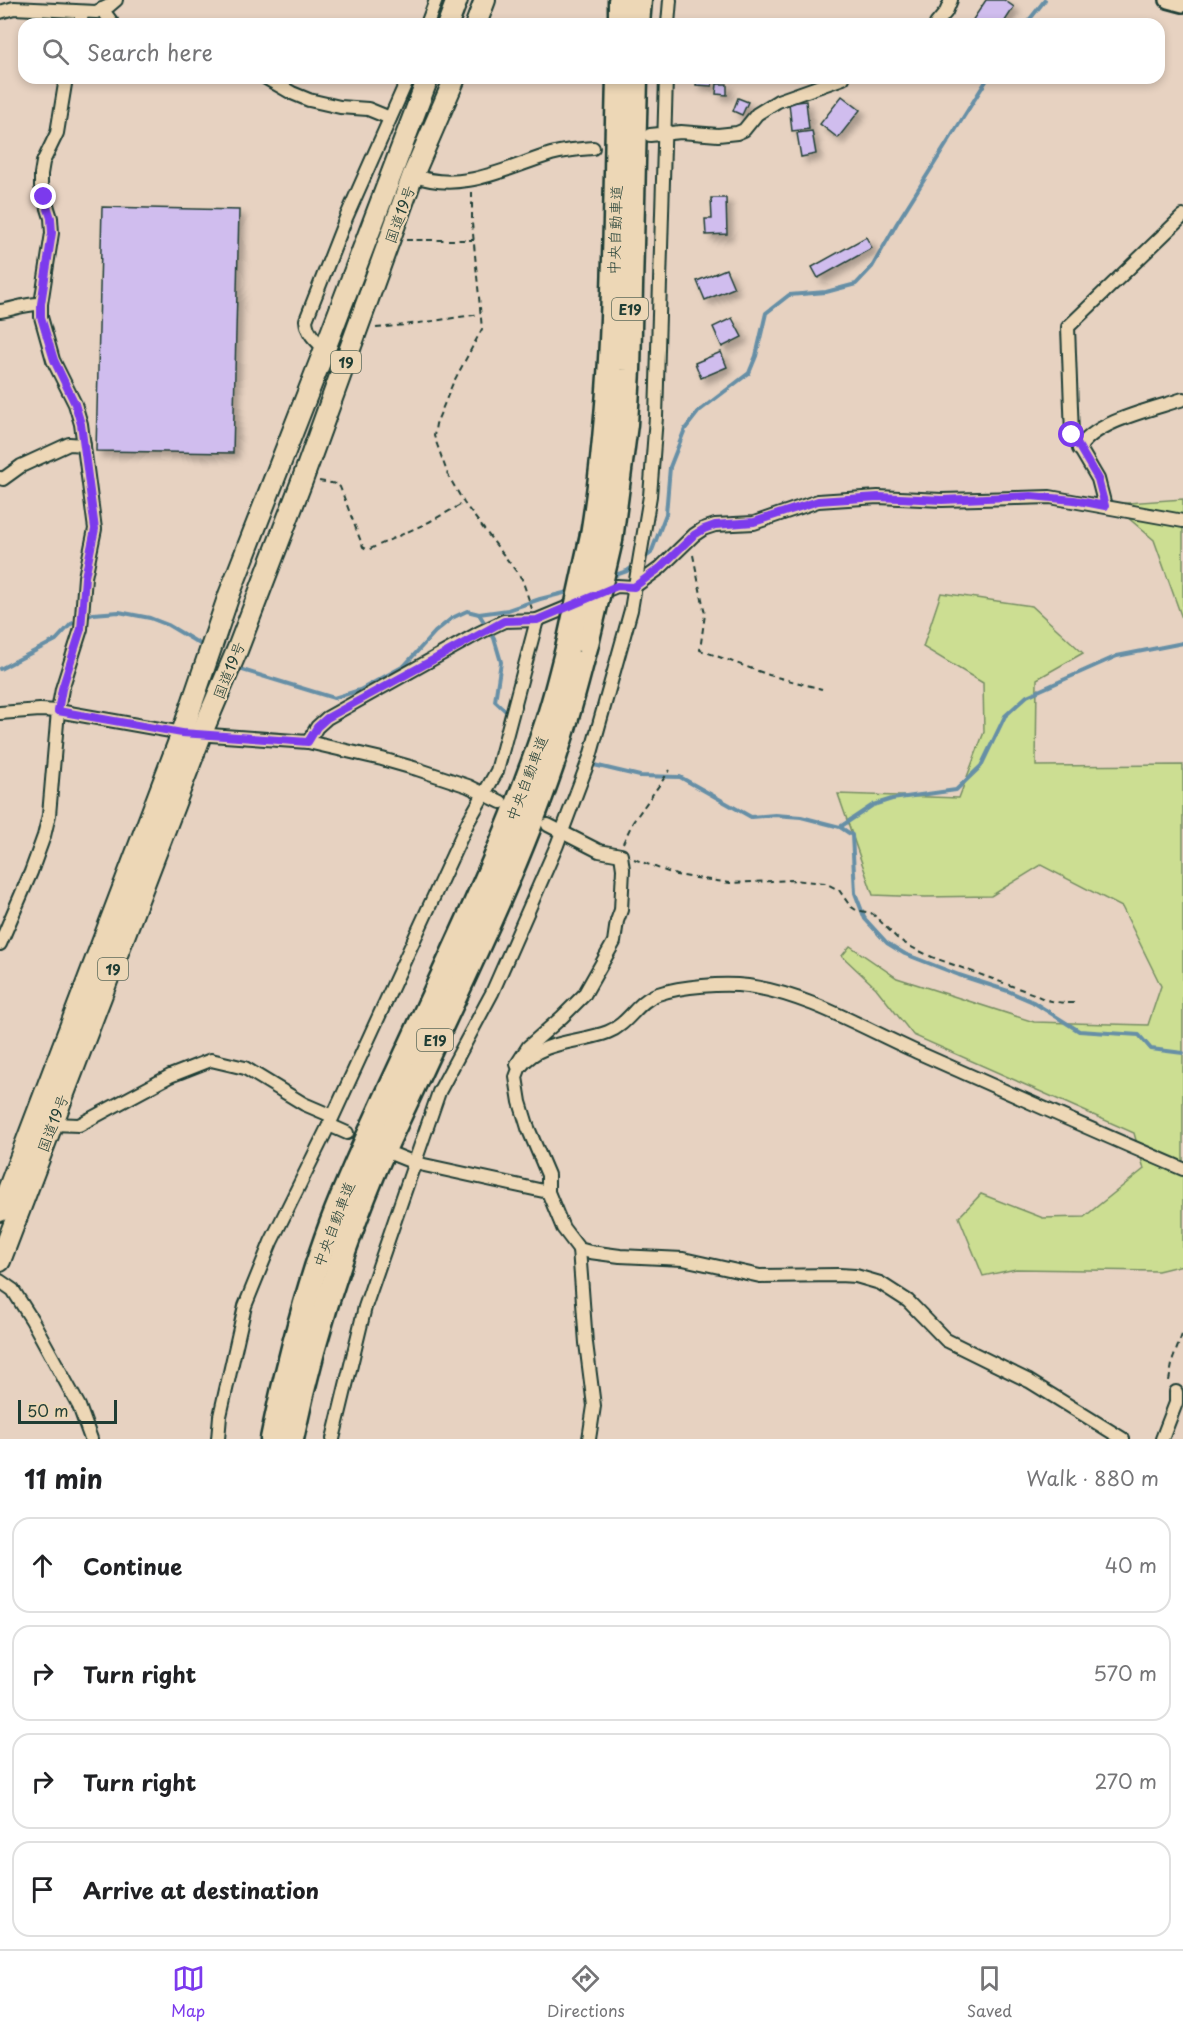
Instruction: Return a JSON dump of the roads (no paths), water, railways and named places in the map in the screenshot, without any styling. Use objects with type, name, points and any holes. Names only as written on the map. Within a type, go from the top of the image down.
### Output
[{"type":"highway","points":[[450,18],[457,0]]},
{"type":"highway","points":[[478,18],[485,0]]},
{"type":"highway","points":[[620,0],[620,18]]},
{"type":"highway","points":[[638,18],[640,0]]},
{"type":"highway","name":"国道19号","points":[[0,1261],[127,933],[192,734],[203,668],[229,595],[426,84]]},
{"type":"highway","name":"国道19号","points":[[0,1211],[192,734],[226,677],[238,648],[413,175],[452,84]]},
{"type":"highway","name":"中央自動車道","points":[[602,538],[601,482],[611,320],[618,84]]},
{"type":"highway","name":"中央自動車道","points":[[292,1439],[304,1381],[351,1232],[376,1168],[473,958],[527,831],[568,717],[577,646],[626,424],[636,84]]},
{"type":"highway","name":"中央自動車道","points":[[272,1439],[285,1377],[308,1293],[331,1225],[358,1159],[451,956],[508,824],[577,646]]},
{"type":"street","points":[[0,12],[14,8],[81,18],[116,0]]},
{"type":"street","points":[[429,18],[436,0]]},
{"type":"street","points":[[668,18],[669,0]]},
{"type":"street","points":[[941,18],[951,0]]},
{"type":"street","points":[[1168,0],[1183,4]]},
{"type":"street","points":[[102,9],[109,18]]},
{"type":"street","points":[[0,944],[31,872],[49,815],[58,711],[62,689],[81,629],[84,593],[95,529],[78,413],[47,342],[41,317],[52,233],[51,218],[41,186],[41,174],[57,134],[65,84]]},
{"type":"street","points":[[276,84],[309,100],[340,107],[368,109],[390,118]]},
{"type":"street","points":[[325,349],[314,339],[307,328],[306,320],[346,218],[405,84]]},
{"type":"street","points":[[333,1439],[365,1307],[439,1092],[492,993],[561,832],[597,735],[631,610],[650,496],[656,417],[656,134],[665,84]]},
{"type":"street","points":[[656,134],[737,133],[744,130],[757,114],[778,101],[826,84]]},
{"type":"street","points":[[413,175],[438,182],[472,181],[555,153],[593,148]]},
{"type":"street","points":[[1105,506],[1098,479],[1072,435],[1068,327],[1183,216]]},
{"type":"street","points":[[0,311],[16,309],[29,303],[41,304]]},
{"type":"street","points":[[1079,449],[1089,435],[1120,420],[1183,399]]},
{"type":"street","points":[[0,478],[3,479],[21,466],[69,444],[84,445]]},
{"type":"street","points":[[308,742],[317,727],[327,718],[479,633],[504,621],[535,617],[617,586],[635,583],[660,568],[704,529],[715,525],[754,522],[818,501],[878,497],[942,500],[1031,496],[1074,500],[1183,521]]},
{"type":"street","points":[[218,1439],[220,1416],[245,1306],[271,1242],[331,1120],[468,822],[497,771],[535,617]]},
{"type":"street","points":[[0,713],[58,711],[192,734],[308,742],[417,769],[468,786],[501,802]]},
{"type":"street","points":[[519,1070],[518,1064],[528,1047],[584,994],[614,942],[621,910],[623,868],[621,855],[599,850],[548,825]]},
{"type":"street","points":[[589,1439],[594,1406],[586,1343],[579,1249],[563,1228],[548,1192],[548,1175],[528,1128],[520,1102],[516,1077],[525,1061],[544,1049],[610,1032],[623,1024],[647,999],[658,994],[700,986],[746,986],[797,999],[1183,1169]]},
{"type":"street","points":[[52,1124],[79,1125],[170,1076],[211,1060],[245,1068],[331,1120],[347,1133]]},
{"type":"street","points":[[395,1155],[415,1163],[548,1192]]},
{"type":"street","points":[[579,1249],[620,1256],[683,1259],[760,1276],[839,1275],[856,1276],[880,1282],[908,1301],[946,1340],[1029,1381],[1123,1439]]},
{"type":"street","points":[[0,1281],[13,1290],[32,1320],[79,1406],[92,1439]]},
{"type":"street","points":[[1162,1439],[1176,1402],[1176,1392]]},
{"type":"waterway","points":[[1031,18],[1045,0]]},
{"type":"waterway","points":[[644,558],[651,553],[666,514],[670,467],[685,429],[699,411],[749,373],[756,356],[766,313],[789,295],[826,292],[856,284],[872,267],[984,84]]},
{"type":"waterway","points":[[610,577],[627,571],[635,565]]},
{"type":"waterway","points":[[236,668],[334,698],[360,690],[404,666],[435,632],[452,618],[467,611],[479,614],[508,610],[572,591]]},
{"type":"waterway","points":[[0,669],[56,640],[71,624],[93,614],[119,612],[150,618],[168,625],[205,647]]},
{"type":"waterway","points":[[479,614],[494,638],[501,662],[495,701],[508,713]]},
{"type":"waterway","points":[[840,827],[873,805],[892,799],[956,790],[981,766],[1005,716],[1027,696],[1117,656],[1183,643]]},
{"type":"waterway","points":[[594,765],[640,776],[680,777],[751,817],[775,815],[801,817],[840,827],[852,835],[855,893],[865,919],[887,943],[905,954],[1033,1002],[1079,1031],[1139,1035],[1151,1049],[1183,1053]]}]
